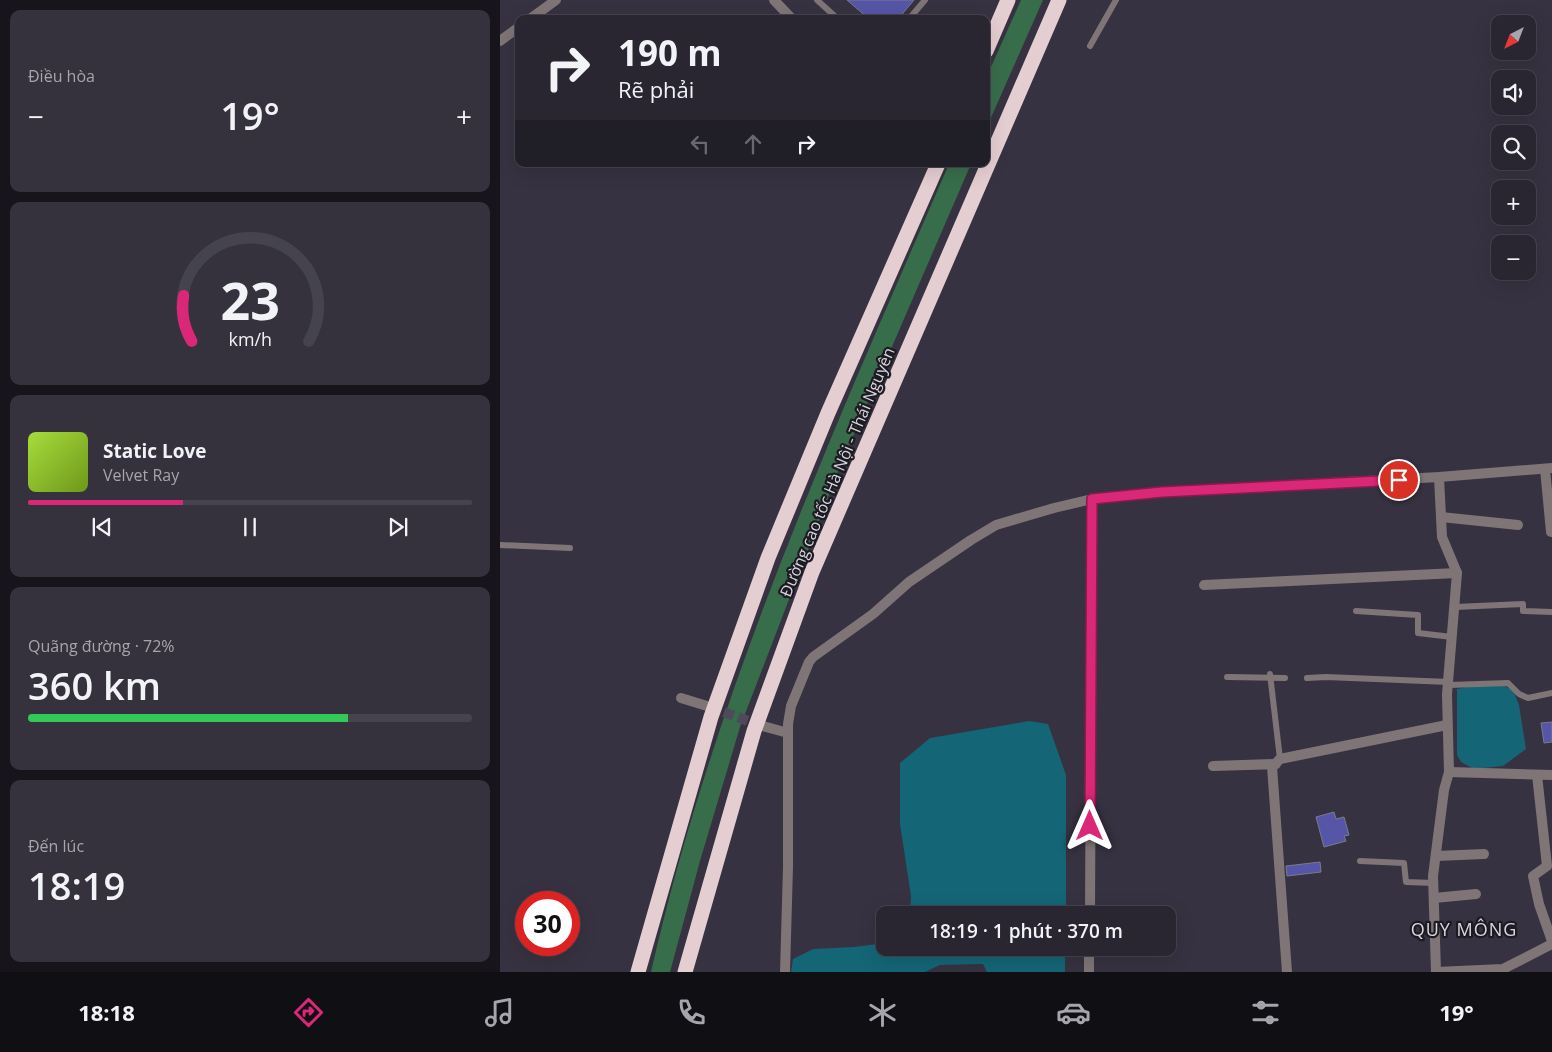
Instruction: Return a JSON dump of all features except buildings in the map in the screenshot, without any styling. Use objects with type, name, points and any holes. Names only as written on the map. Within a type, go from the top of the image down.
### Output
[{"type":"highway","points":[[990,42],[1008,0]]},
{"type":"highway","name":"Đường cao tốc Hà Nội - Thái Nguyên","points":[[990,160],[1059,0]]},
{"type":"highway","name":"Đường cao tốc Hà Nội - Thái Nguyên","points":[[638,972],[710,717],[768,558],[828,414],[937,167]]},
{"type":"highway","name":"Đường cao tốc Hà Nội - Thái Nguyên","points":[[685,972],[754,731],[812,572],[987,167]]},
{"type":"street","points":[[535,15],[556,0]]},
{"type":"street","points":[[774,0],[788,15]]},
{"type":"street","points":[[500,41],[515,29]]},
{"type":"street","points":[[785,972],[788,867],[788,733],[791,706],[809,662],[813,657],[873,614],[909,582],[996,525],[1092,499],[1172,491],[1439,477],[1549,468],[1551,532]]},
{"type":"street","points":[[1439,477],[1442,537],[1457,573],[1447,694],[1448,772],[1433,876],[1436,972],[1503,969],[1552,942],[1539,904],[1533,876],[1550,866],[1537,775]]},
{"type":"street","points":[[1090,906],[1092,499]]},
{"type":"street","points":[[1441,517],[1518,525]]},
{"type":"street","points":[[1204,585],[1457,573]]},
{"type":"street","points":[[681,698],[707,706]]},
{"type":"street","points":[[763,726],[788,733]]},
{"type":"street","points":[[1213,766],[1278,761],[1447,726]]},
{"type":"street","points":[[1278,761],[1272,767],[1272,777],[1287,972]]},
{"type":"street","points":[[1448,772],[1552,775]]},
{"type":"street","points":[[1436,856],[1484,854]]},
{"type":"street","points":[[1434,898],[1476,894]]},
{"type":"street","points":[[1089,972],[1090,956]]},
{"type":"lane","points":[[817,0],[834,15]]},
{"type":"lane","points":[[912,15],[925,0]]},
{"type":"lane","points":[[1090,46],[1116,0]]},
{"type":"lane","points":[[500,545],[570,548]]},
{"type":"lane","points":[[1454,607],[1522,604],[1523,611],[1552,612]]},
{"type":"lane","points":[[1356,611],[1418,615],[1418,634],[1452,637]]},
{"type":"lane","points":[[1227,677],[1270,676],[1285,678]]},
{"type":"lane","points":[[1270,676],[1278,761]]},
{"type":"lane","points":[[1307,678],[1508,683],[1520,694],[1528,698],[1552,693]]},
{"type":"lane","points":[[1360,861],[1404,863],[1406,882],[1434,883]]},
{"type":"green space","points":[[1021,0],[1043,0],[990,120],[990,69]]},
{"type":"green space","points":[[948,167],[970,167],[839,469],[740,727],[700,861],[670,972],[651,972],[678,867],[709,764],[743,662],[821,461]]},
{"type":"water","points":[[1500,684],[1513,690],[1519,705],[1526,749],[1503,766],[1474,769],[1461,762],[1457,755],[1457,689]]},
{"type":"water","points":[[1029,721],[1048,724],[1066,775],[1066,906],[910,906],[911,896],[900,824],[900,763],[930,738]]},
{"type":"water","points":[[876,944],[876,956],[1065,956],[1065,972],[987,972],[983,964],[940,965],[925,972],[791,972],[793,959],[813,949]]},
{"type":"tunnel","points":[[710,707],[762,726]]},
{"type":"district","name":"QUY MÔNG","points":[[1464,929]]},
{"type":"route","points":[[1090,826],[1092,499],[1162,492],[1399,480]]}]
